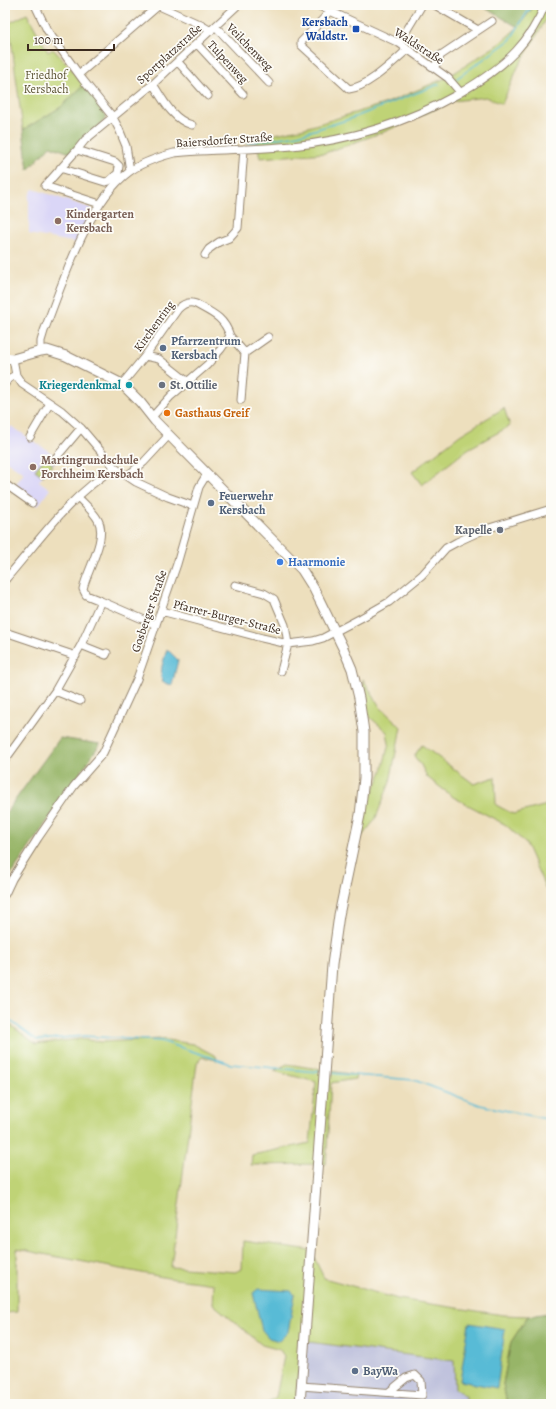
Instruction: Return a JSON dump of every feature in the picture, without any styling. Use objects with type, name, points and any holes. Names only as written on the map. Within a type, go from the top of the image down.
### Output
[{"type":"main road","points":[[9,358],[47,350],[66,356],[122,384],[169,435],[302,570],[314,589],[334,628],[352,669],[359,698],[364,732],[364,778],[360,815],[339,915],[332,965],[300,1404]]},
{"type":"street","points":[[35,5],[47,30],[112,116],[126,146],[130,171]]},
{"type":"street","points":[[79,74],[157,5]]},
{"type":"street","name":"Veilchenweg","points":[[157,5],[213,29],[269,83]]},
{"type":"street","name":"Sportplatzstraße","points":[[100,204],[45,186],[85,140],[178,62],[238,5]]},
{"type":"street","name":"Waldstraße","points":[[317,5],[399,43],[448,78],[460,92]]},
{"type":"street","points":[[399,43],[422,5]]},
{"type":"street","points":[[435,5],[478,30]]},
{"type":"street","name":"Baiersdorfer Straße","points":[[41,351],[41,341],[44,331],[70,265],[90,222],[100,204],[112,188],[130,171],[145,163],[174,153],[291,146],[348,138],[400,121],[448,99],[481,81],[516,51],[526,39],[545,5]]},
{"type":"street","points":[[329,11],[301,42],[301,45],[346,88],[352,89],[359,86],[380,73],[408,50]]},
{"type":"street","points":[[434,68],[441,55],[492,21]]},
{"type":"street","name":"Tulpenweg","points":[[197,44],[243,94]]},
{"type":"street","points":[[178,62],[208,96]]},
{"type":"street","points":[[153,84],[178,119],[192,125]]},
{"type":"street","points":[[205,255],[209,249],[219,242],[229,238],[238,228],[244,149]]},
{"type":"street","points":[[60,168],[105,182],[109,181],[118,173],[118,166],[115,162],[77,150]]},
{"type":"street","name":"Kirchenring","points":[[122,384],[145,356],[178,309],[184,304],[192,302],[217,316],[227,327],[230,336]]},
{"type":"street","points":[[152,417],[171,396],[188,382],[216,354],[230,336],[245,353],[241,400]]},
{"type":"street","points":[[245,353],[268,337]]},
{"type":"street","points":[[145,356],[159,359],[188,382]]},
{"type":"street","points":[[9,358],[16,375],[22,384],[62,412],[81,428],[115,468],[127,476],[168,497],[193,506]]},
{"type":"street","points":[[5,384],[8,379],[16,375]]},
{"type":"street","points":[[30,437],[50,404]]},
{"type":"street","points":[[54,460],[81,428]]},
{"type":"street","points":[[127,476],[144,462],[169,435]]},
{"type":"street","points":[[5,580],[50,525],[99,477],[115,468]]},
{"type":"street","name":"Gosberger Straße","points":[[5,894],[12,879],[38,838],[70,792],[103,753],[137,678],[177,564],[199,487],[208,474]]},
{"type":"street","points":[[5,484],[32,503]]},
{"type":"street","points":[[78,497],[98,520],[101,529],[99,542],[83,589],[86,595],[156,625]]},
{"type":"street","name":"Pfarrer-Burger-Straße","points":[[161,611],[288,644],[313,641],[323,638],[334,628],[362,618],[388,602],[422,575],[446,548],[483,530],[551,509]]},
{"type":"street","points":[[235,585],[264,593],[274,599],[285,625],[288,644]]},
{"type":"street","points":[[5,760],[55,691],[82,645],[101,601]]},
{"type":"street","points":[[5,632],[76,656]]},
{"type":"street","name":"Pfarrer-Burger-Straße","points":[[281,671],[288,644]]},
{"type":"street","points":[[82,645],[106,655],[107,653]]},
{"type":"street","points":[[55,691],[80,701]]},
{"type":"street","points":[[301,1386],[390,1392]]},
{"type":"shaded area","name":"Kindergarten Kersbach","points":[[33,189],[93,209],[77,243],[29,234],[29,196]]},
{"type":"shaded area","name":"Martingrundschule Forchheim Kersbach","points":[[11,426],[59,458],[39,481],[50,489],[38,506],[13,488],[24,473],[5,460],[5,437]]},
{"type":"shaded area","points":[[300,1341],[455,1361],[455,1389],[466,1396],[466,1404],[296,1404]]},
{"type":"green space","points":[[480,5],[535,5],[518,27]]},
{"type":"green space","points":[[535,5],[551,5],[551,11],[518,67],[502,104],[486,97],[453,101],[386,131],[325,153],[260,158],[256,138],[305,128],[387,103],[448,77],[500,43],[518,27]]},
{"type":"green space","name":"Friedhof Kersbach","points":[[27,14],[48,52],[53,49],[85,84],[61,107],[23,130],[9,23]]},
{"type":"green space","points":[[85,84],[107,117],[73,154],[50,146],[28,170],[23,130],[61,107]]},
{"type":"green space","points":[[504,408],[510,426],[468,449],[422,485],[412,472],[460,435]]},
{"type":"green space","points":[[45,458],[53,464],[43,476],[35,470]]},
{"type":"green space","points":[[363,679],[380,707],[401,727],[390,782],[375,820],[357,842],[365,798],[371,796],[382,771],[389,743],[387,732],[365,713]]},
{"type":"green space","points":[[60,738],[100,744],[5,883],[5,814]]},
{"type":"green space","points":[[422,745],[474,784],[495,777],[496,805],[513,814],[551,804],[551,907],[549,896],[526,844],[506,825],[453,797],[427,777],[421,765],[414,756]]},
{"type":"green space","points":[[5,1021],[36,1044],[80,1039],[101,1042],[161,1039],[193,1044],[216,1056],[217,1060],[202,1057],[197,1063],[171,1267],[235,1272],[242,1269],[243,1241],[311,1251],[324,1278],[398,1299],[503,1315],[528,1316],[511,1342],[503,1384],[507,1404],[466,1404],[466,1396],[455,1389],[454,1361],[301,1341],[296,1404],[265,1404],[276,1397],[284,1356],[280,1350],[262,1345],[213,1304],[214,1284],[168,1278],[17,1249],[17,1312],[5,1313]]},
{"type":"green space","points":[[287,1064],[356,1075],[355,1079],[331,1083],[326,1164],[251,1165],[252,1155],[310,1143],[316,1082],[274,1071]]},
{"type":"green space","points":[[551,1314],[551,1404],[507,1404],[503,1384],[511,1342],[528,1316]]},
{"type":"water","points":[[167,649],[178,660],[172,685],[162,682],[163,680],[161,678],[162,666]]},
{"type":"water","points":[[258,1289],[291,1291],[295,1295],[288,1332],[279,1341],[269,1338],[262,1330],[253,1293]]},
{"type":"water","points":[[469,1323],[505,1329],[497,1388],[460,1381]]},
{"type":"waterway","points":[[456,79],[510,40],[532,5]]},
{"type":"waterway","points":[[247,143],[298,135],[350,119],[439,84]]},
{"type":"waterway","points":[[5,1017],[37,1040],[84,1036],[161,1041],[231,1064],[319,1072]]},
{"type":"waterway","points":[[329,1073],[414,1080],[480,1105],[551,1120]]},
{"type":"place","name":"Kersbach Waldstr.","points":[[356,29]]},
{"type":"place","name":"Kindergarten Kersbach","points":[[58,221]]},
{"type":"place","name":"Pfarrzentrum Kersbach","points":[[163,348]]},
{"type":"place","name":"Kriegerdenkmal","points":[[129,385]]},
{"type":"place","name":"St. Ottilie","points":[[162,385]]},
{"type":"place","name":"Gasthaus Greif","points":[[167,413]]},
{"type":"place","name":"Martingrundschule Forchheim Kersbach","points":[[33,467]]},
{"type":"place","name":"Feuerwehr Kersbach","points":[[211,503]]},
{"type":"place","name":"Kapelle","points":[[500,530]]},
{"type":"place","name":"Haarmonie","points":[[280,562]]},
{"type":"place","name":"BayWa","points":[[355,1371]]}]
